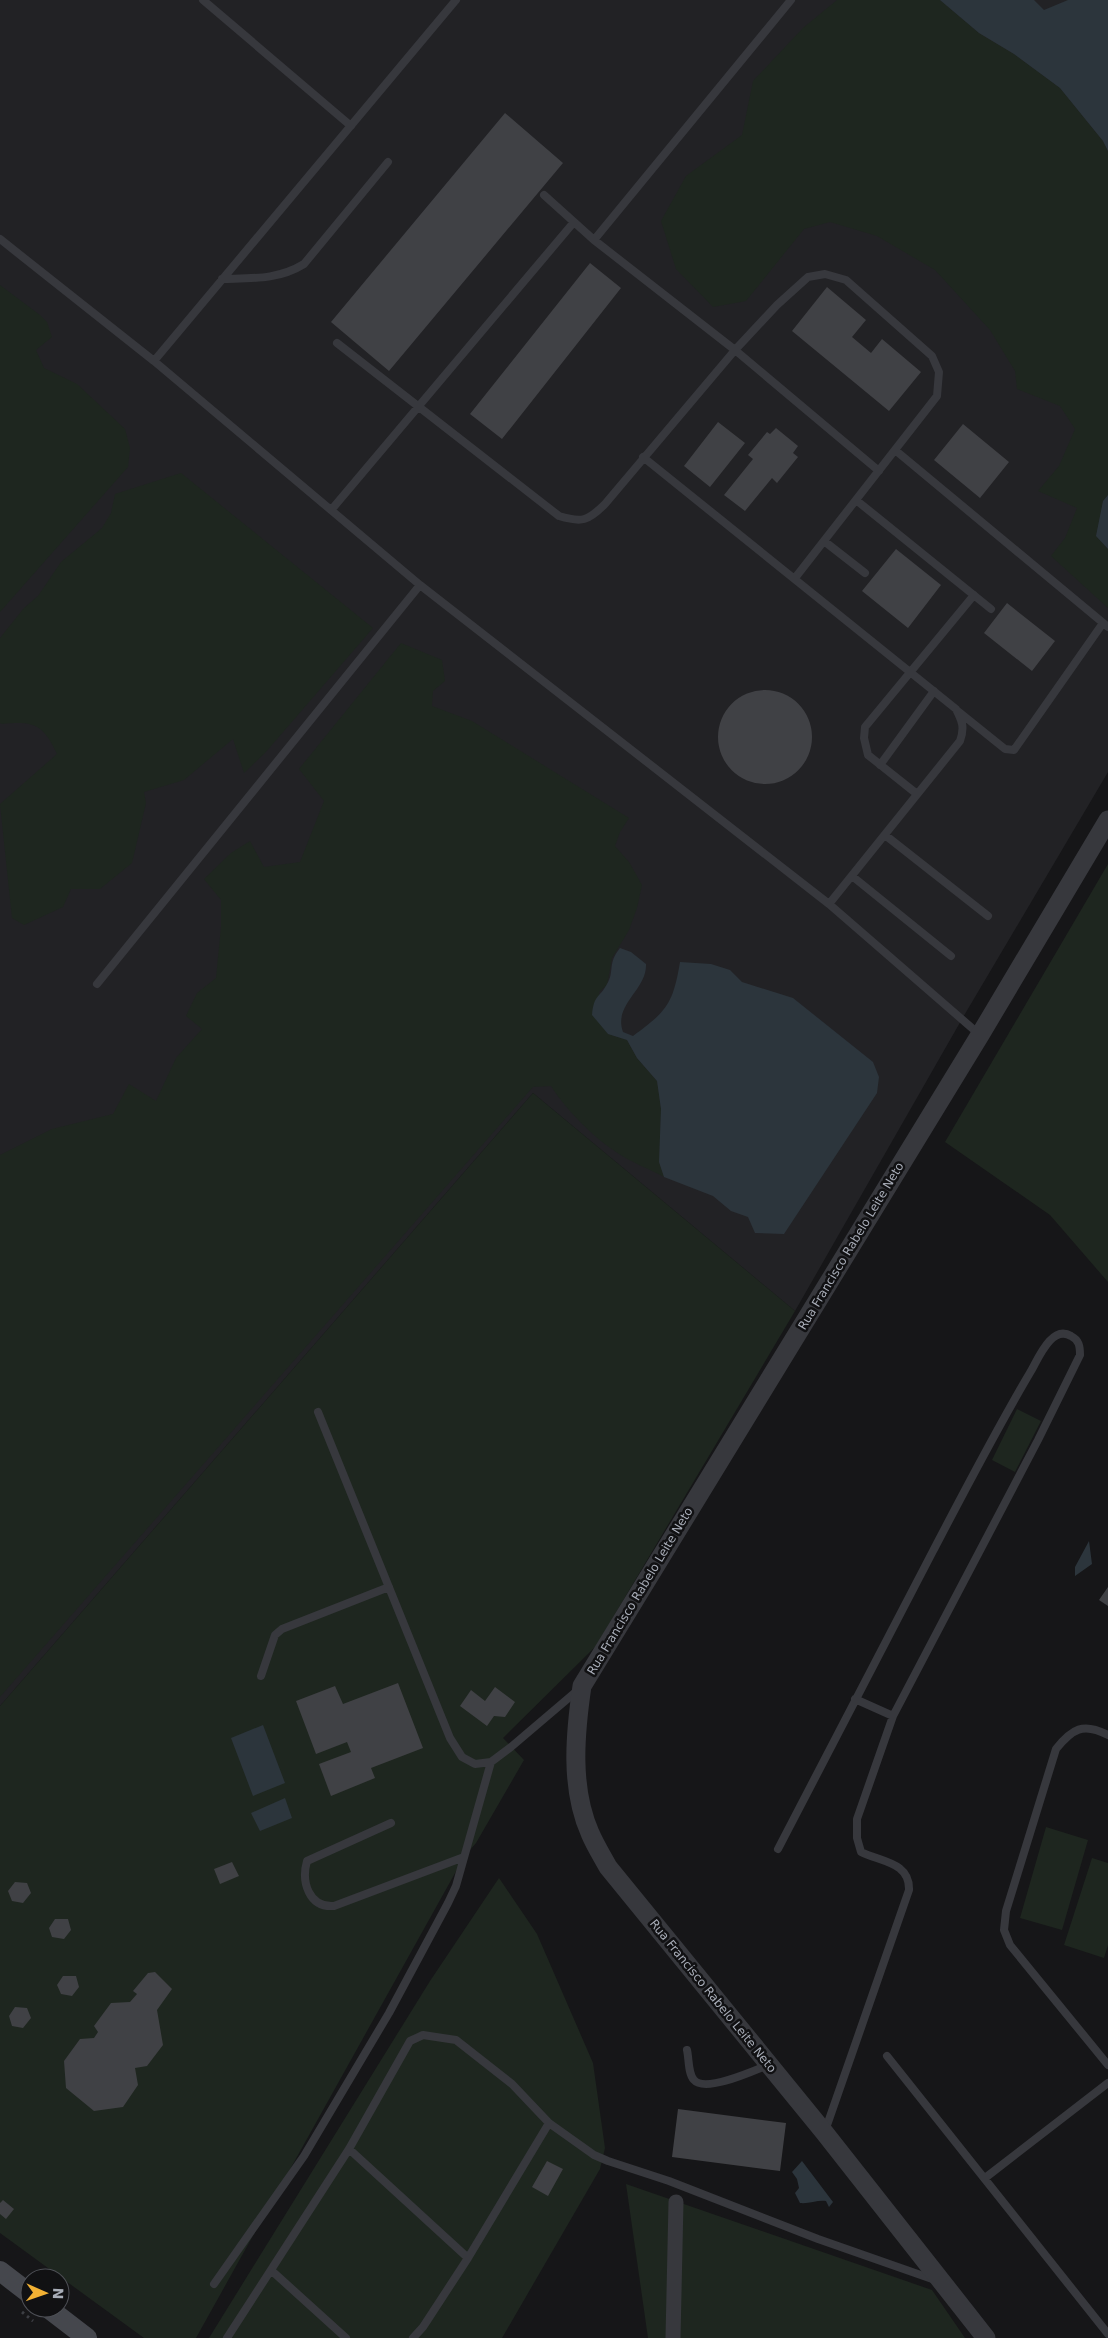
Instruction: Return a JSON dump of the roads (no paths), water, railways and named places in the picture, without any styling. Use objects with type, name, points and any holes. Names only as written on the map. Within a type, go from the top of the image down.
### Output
[{"type":"main road","points":[[0,2272],[20,2297]]},
{"type":"main road","points":[[47,2318],[87,2338]]},
{"type":"street","name":"Rua Francisco Rabelo Leite Neto","points":[[986,2338],[824,2132],[608,1867],[589,1832],[576,1782],[576,1726],[582,1686],[980,1035],[1108,820]]},
{"type":"street","points":[[673,2338],[676,2202]]},
{"type":"lane","points":[[203,0],[351,126]]},
{"type":"lane","points":[[154,361],[456,0]]},
{"type":"lane","points":[[594,240],[791,0]]},
{"type":"lane","points":[[222,279],[271,278],[289,273],[304,264],[388,162]]},
{"type":"lane","points":[[544,195],[594,240],[735,350],[879,472]]},
{"type":"lane","points":[[332,509],[574,222]]},
{"type":"lane","points":[[0,239],[154,361],[420,585],[829,904],[980,1035]]},
{"type":"lane","points":[[337,343],[559,516],[576,521],[591,517],[735,350],[808,277],[825,274],[846,280],[932,356],[939,372],[938,396],[795,578]]},
{"type":"lane","points":[[643,457],[1005,749],[1014,750],[1105,625],[895,450]]},
{"type":"lane","points":[[856,500],[991,609]]},
{"type":"lane","points":[[824,541],[865,574]]},
{"type":"lane","points":[[96,984],[420,585]]},
{"type":"lane","points":[[918,794],[868,755],[864,738],[865,727],[974,595]]},
{"type":"lane","points":[[880,765],[934,691]]},
{"type":"lane","points":[[829,904],[960,741],[964,729],[956,709]]},
{"type":"lane","points":[[885,834],[988,916]]},
{"type":"lane","points":[[852,876],[951,956]]},
{"type":"lane","points":[[778,1849],[1008,1408],[1048,1343],[1058,1334],[1068,1334],[1076,1338],[1080,1345],[1078,1361],[894,1716],[857,1819],[857,1838],[861,1852],[898,1867],[906,1873],[909,1879],[909,1890],[824,2132]]},
{"type":"lane","points":[[318,1412],[450,1738],[462,1757],[475,1764],[491,1762],[512,1747],[582,1686]]},
{"type":"lane","points":[[261,1676],[275,1635],[282,1629],[389,1587]]},
{"type":"lane","points":[[855,1699],[894,1716]]},
{"type":"lane","points":[[1107,2061],[1010,1945],[1004,1930],[1011,1888],[1056,1749],[1068,1734],[1083,1728],[1098,1729],[1108,1735]]},
{"type":"lane","points":[[214,2284],[304,2156],[385,2020],[448,1903],[464,1857],[491,1762]]},
{"type":"lane","points":[[392,1823],[307,1861],[304,1880],[308,1892],[318,1903],[326,1907],[334,1906],[464,1857]]},
{"type":"lane","points":[[227,2338],[350,2149],[410,2041],[423,2034],[456,2040],[512,2084],[549,2123],[594,2155],[670,2181],[818,2239],[942,2282]]},
{"type":"lane","points":[[687,2050],[692,2078],[698,2084],[706,2086],[769,2065]]},
{"type":"lane","points":[[887,2056],[1108,2334]]},
{"type":"lane","points":[[985,2178],[1108,2083]]},
{"type":"lane","points":[[413,2338],[423,2327],[468,2258],[549,2123]]},
{"type":"lane","points":[[350,2149],[468,2258]]},
{"type":"lane","points":[[272,2271],[346,2338]]}]
